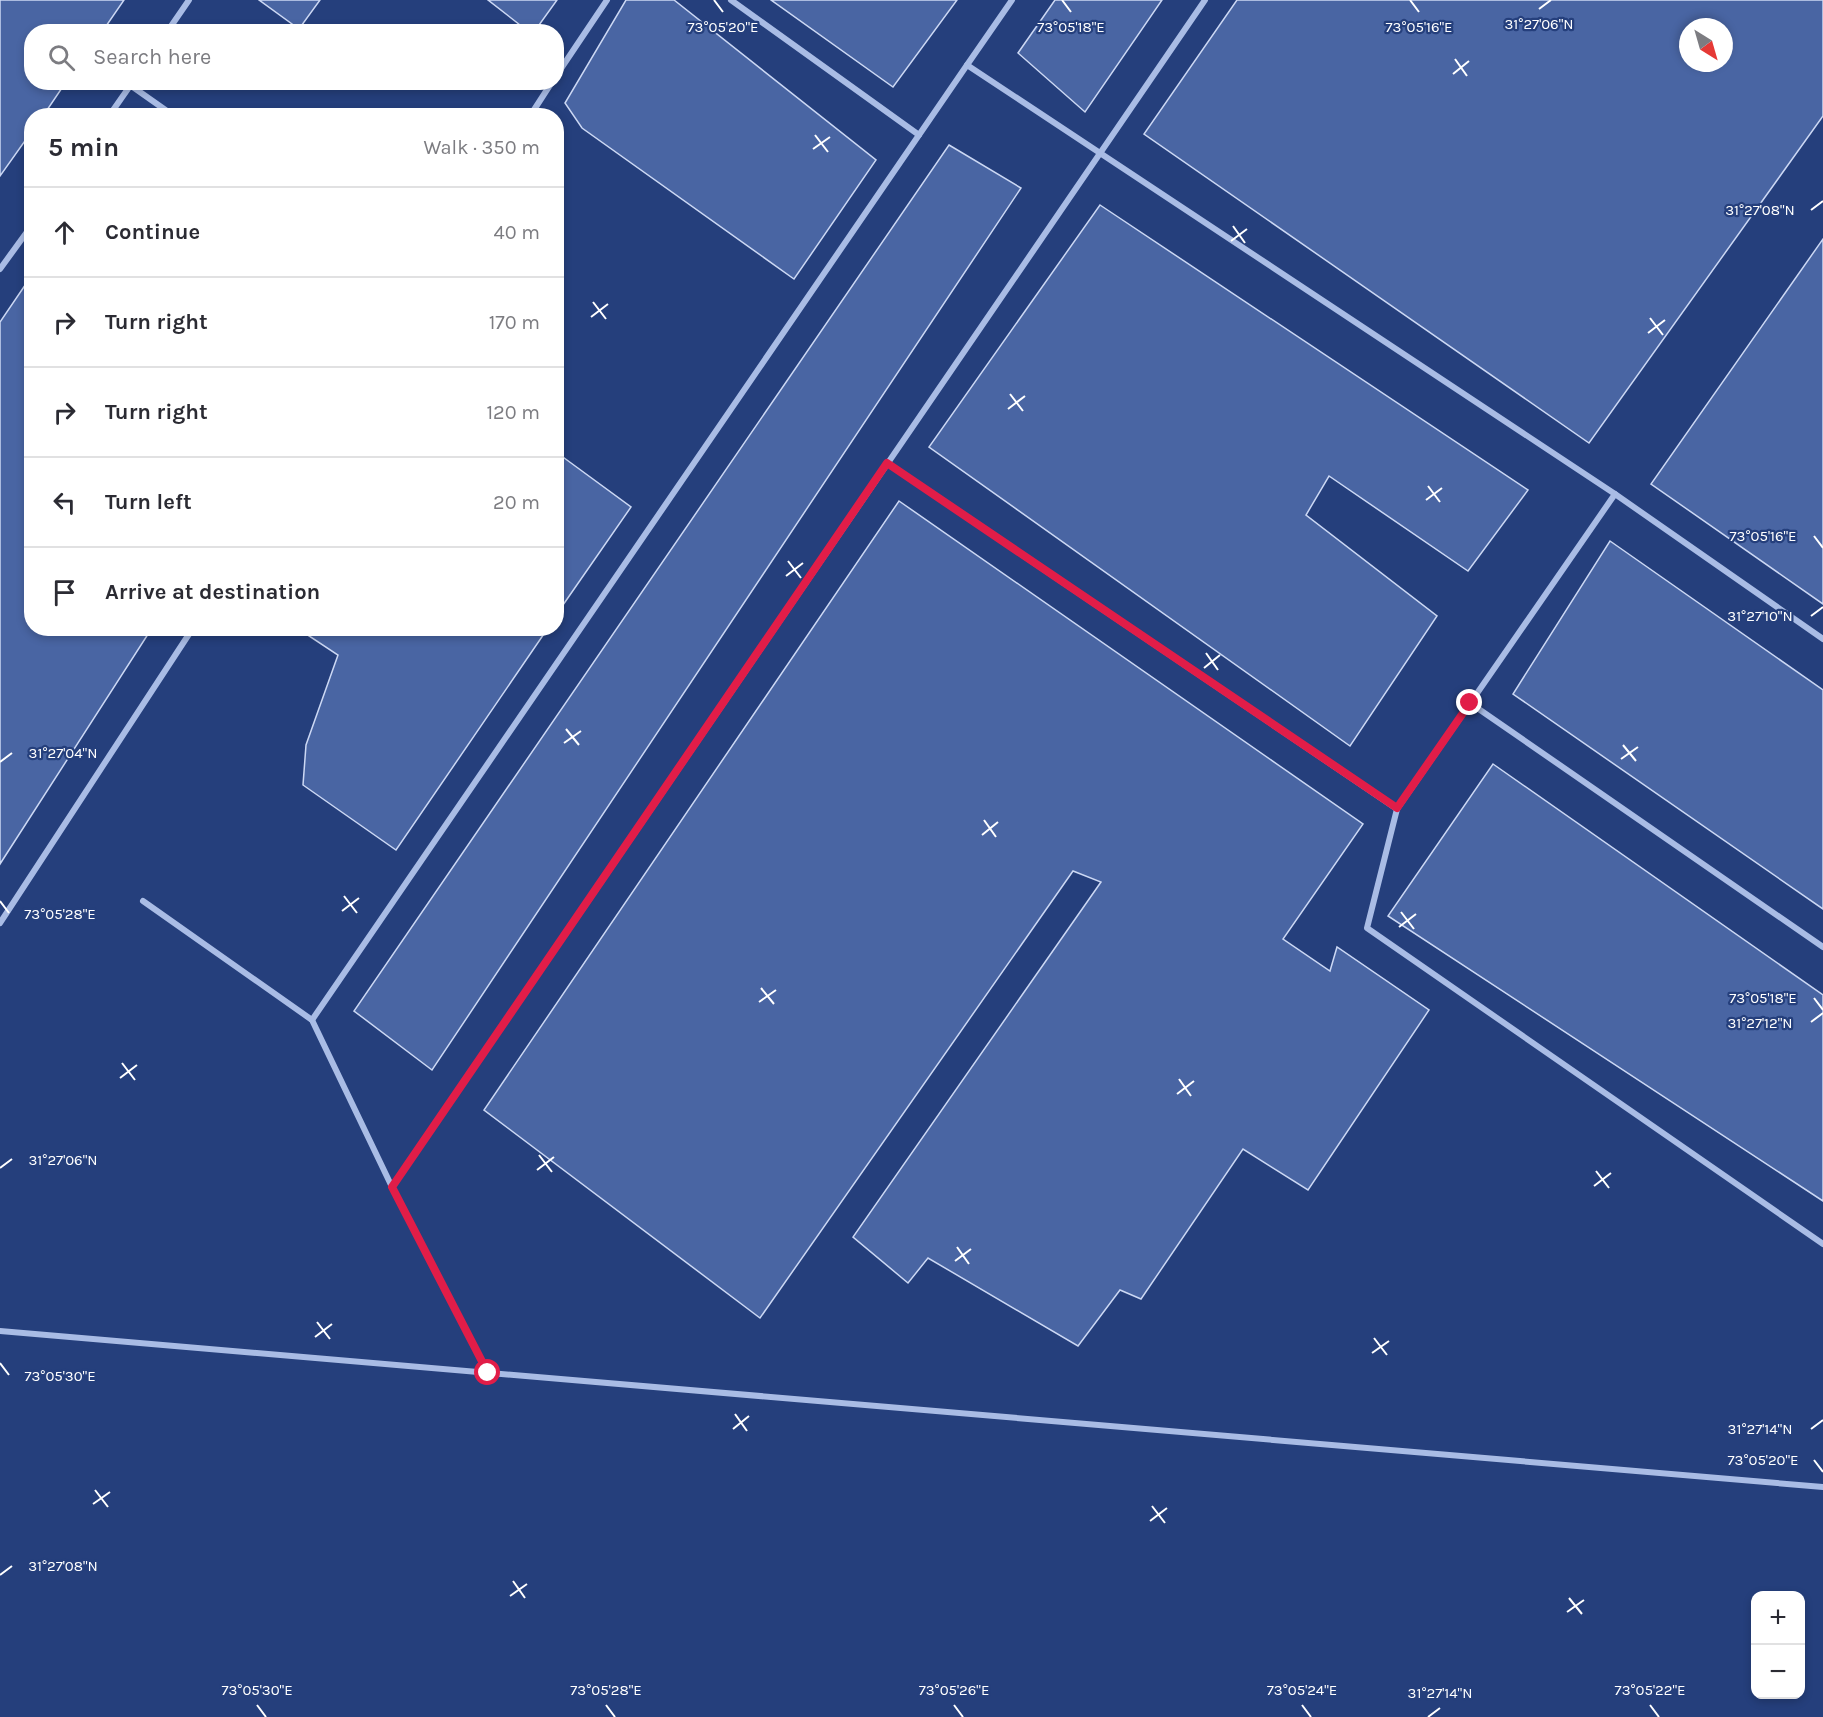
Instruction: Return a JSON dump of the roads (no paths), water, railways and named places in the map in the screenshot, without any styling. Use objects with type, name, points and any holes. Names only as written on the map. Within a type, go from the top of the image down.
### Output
[{"type":"street","points":[[172,24],[189,0]]},
{"type":"street","points":[[564,64],[608,0]]},
{"type":"street","points":[[731,0],[919,135]]},
{"type":"street","points":[[312,1020],[1012,0]]},
{"type":"street","points":[[392,1187],[1205,0]]},
{"type":"street","points":[[967,65],[1615,494],[1823,639]]},
{"type":"street","points":[[114,108],[127,90]]},
{"type":"street","points":[[139,90],[163,108]]},
{"type":"street","points":[[535,108],[547,90]]},
{"type":"street","points":[[0,269],[24,236]]},
{"type":"street","points":[[887,463],[1397,808]]},
{"type":"street","points":[[1615,494],[1397,808],[1367,928],[1823,1244]]},
{"type":"street","points":[[0,923],[188,636]]},
{"type":"street","points":[[1470,703],[1823,947]]},
{"type":"street","points":[[143,901],[312,1020],[392,1187],[488,1373]]},
{"type":"street","points":[[0,1331],[1823,1487]]}]
